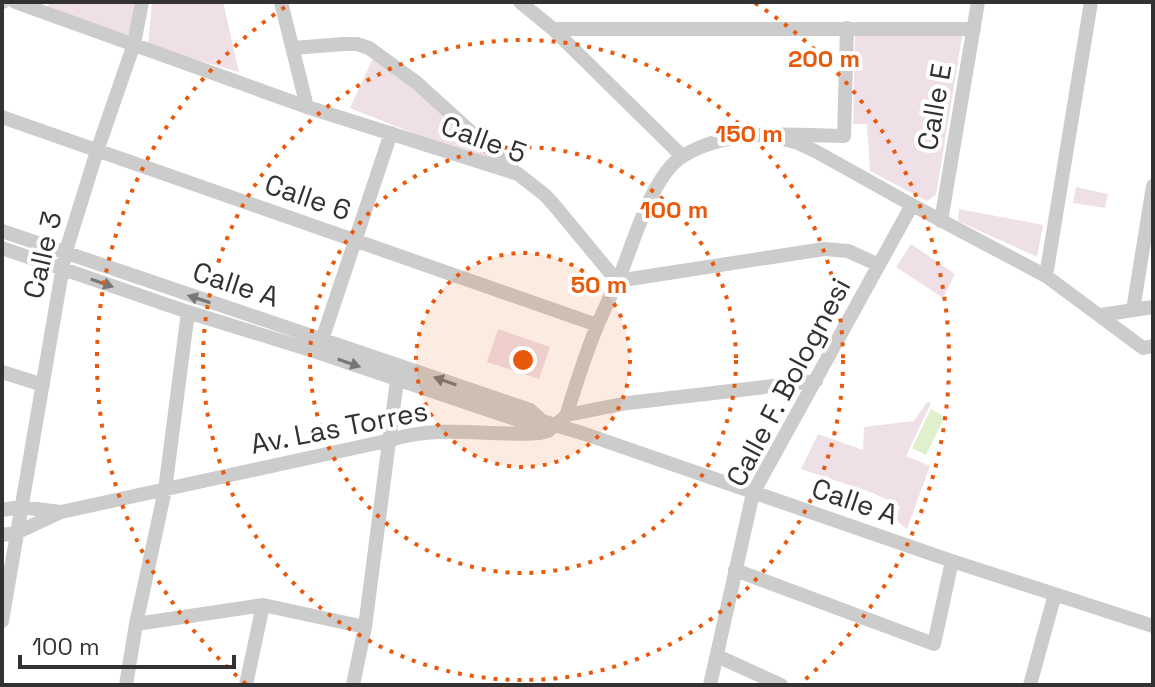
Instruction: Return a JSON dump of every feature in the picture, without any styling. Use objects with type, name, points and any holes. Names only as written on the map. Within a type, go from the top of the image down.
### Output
[{"type":"street","name":"Calle 5","points":[[15,2],[307,107],[518,174],[545,195],[617,281]]},
{"type":"street","name":"Calle 3","points":[[2,621],[9,534],[20,507],[64,261],[134,44],[142,2]]},
{"type":"street","points":[[281,2],[307,107]]},
{"type":"street","points":[[520,2],[553,29],[682,156]]},
{"type":"street","name":"Calle E","points":[[941,221],[978,2]]},
{"type":"street","points":[[1046,276],[1091,2]]},
{"type":"street","points":[[554,421],[659,183],[670,167],[682,156],[729,139],[763,134],[844,136],[847,28]]},
{"type":"street","points":[[553,29],[974,29]]},
{"type":"street","points":[[293,48],[343,44],[369,48],[417,83],[518,174]]},
{"type":"street","name":"Calle 6","points":[[2,117],[597,325]]},
{"type":"street","points":[[322,340],[391,133]]},
{"type":"street","points":[[763,134],[798,143],[817,152],[1046,276],[1143,348],[1153,346]]},
{"type":"street","points":[[1133,310],[1153,186]]},
{"type":"street","name":"Calle F. Bolognesi","points":[[710,685],[753,493],[912,205]]},
{"type":"street","name":"Calle A","points":[[2,231],[64,261],[188,312],[527,423],[554,421]]},
{"type":"street","name":"Calle A","points":[[2,248],[64,261],[322,340],[530,410],[753,493],[1153,626]]},
{"type":"street","points":[[617,281],[824,249],[848,251],[879,265]]},
{"type":"street","points":[[1101,315],[1153,307]]},
{"type":"street","points":[[126,685],[165,490],[188,312]]},
{"type":"street","points":[[2,372],[43,385]]},
{"type":"street","points":[[358,683],[397,380]]},
{"type":"street","name":"Av. Las Torres","points":[[9,534],[61,512],[391,440],[411,433],[540,433],[548,431],[554,421],[628,403],[816,381]]},
{"type":"street","name":"Av. Las Torres","points":[[2,510],[20,507],[61,512]]},
{"type":"street","points":[[735,570],[934,644],[952,561]]},
{"type":"street","points":[[1030,685],[1055,594]]},
{"type":"street","points":[[136,624],[263,605],[365,627]]},
{"type":"street","points":[[246,685],[263,605]]},
{"type":"street","points":[[717,656],[781,685]]},
{"type":"shaded area","points":[[135,2],[132,35],[126,37],[47,10],[49,3]]},
{"type":"shaded area","points":[[152,2],[223,2],[239,72],[148,46]]},
{"type":"shaded area","points":[[963,31],[936,195],[927,201],[870,171],[867,124],[853,124],[855,33]]},
{"type":"shaded area","points":[[374,56],[492,154],[487,163],[350,108]]},
{"type":"shaded area","points":[[1076,187],[1108,194],[1105,208],[1073,203]]},
{"type":"shaded area","points":[[959,209],[1043,225],[1037,257],[958,221]]},
{"type":"shaded area","points":[[911,244],[955,274],[943,298],[896,267]]},
{"type":"shaded area","points":[[498,329],[550,347],[539,379],[487,362]]},
{"type":"shaded area","points":[[927,402],[931,403],[906,456],[930,466],[907,529],[896,520],[900,506],[873,493],[801,469],[818,434],[863,450],[864,427],[914,421]]},
{"type":"shaded area","points":[[931,409],[945,417],[926,455],[912,448]]}]
